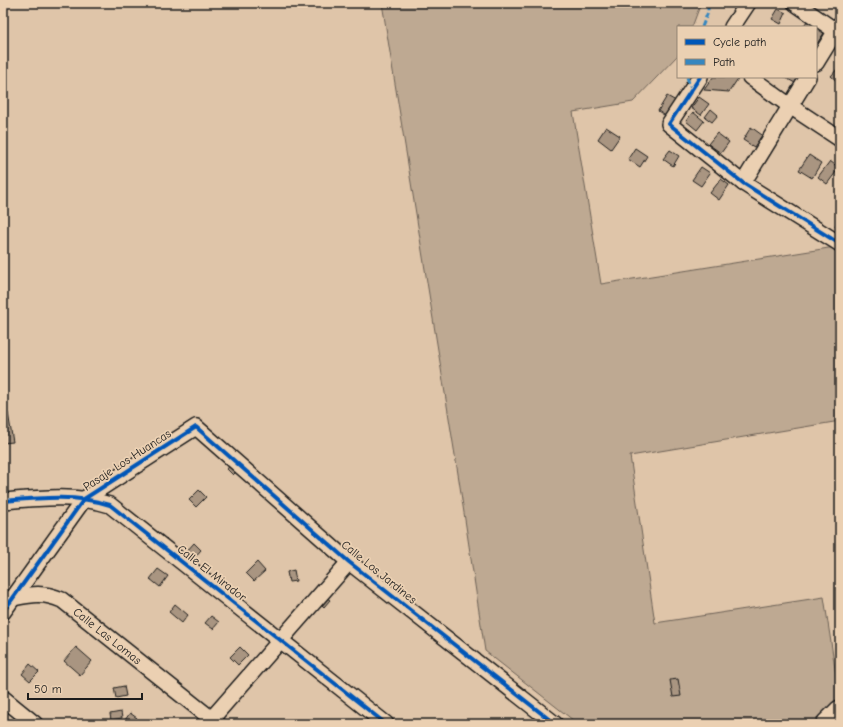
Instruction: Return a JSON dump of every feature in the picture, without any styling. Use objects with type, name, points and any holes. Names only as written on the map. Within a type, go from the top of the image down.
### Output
[{"type":"main road","points":[[827,724],[840,711]]},
{"type":"street","points":[[733,26],[748,3]]},
{"type":"street","points":[[795,3],[838,30],[817,62]]},
{"type":"street","points":[[699,78],[669,124],[743,183],[840,244]]},
{"type":"street","points":[[751,78],[790,106],[840,138]]},
{"type":"street","points":[[743,183],[807,78]]},
{"type":"street","name":"Pasaje Los Huancas","points":[[3,612],[8,599],[28,576],[84,499],[196,427]]},
{"type":"street","name":"Calle Los Jardines","points":[[196,427],[349,562],[555,724]]},
{"type":"street","name":"Calle El Mirador","points":[[3,501],[62,497],[95,500],[110,505],[386,724]]},
{"type":"street","points":[[212,722],[280,639],[349,562]]},
{"type":"street","points":[[28,576],[48,595]]},
{"type":"street","name":"Calle Las Lomas","points":[[8,599],[31,595],[48,595],[62,600],[212,722]]},
{"type":"street","points":[[3,698],[36,724]]},
{"type":"shaded area","points":[[382,3],[701,3],[692,26],[677,26],[677,56],[633,102],[573,112],[601,284],[835,247],[840,252],[840,421],[630,456],[655,623],[824,597],[840,701],[819,724],[578,724],[485,651]]},
{"type":"building","points":[[778,9],[786,13],[781,24],[772,19]]},
{"type":"building","points":[[807,21],[814,26],[804,26]]},
{"type":"building","points":[[817,28],[824,33],[817,44]]},
{"type":"building","points":[[840,67],[840,84],[831,76]]},
{"type":"building","points":[[712,78],[738,78],[729,92],[704,90]]},
{"type":"building","points":[[786,78],[798,78],[795,83]]},
{"type":"building","points":[[667,96],[676,101],[667,117],[658,111]]},
{"type":"building","points":[[699,97],[709,104],[701,115],[691,108]]},
{"type":"building","points":[[711,109],[718,115],[712,122],[705,117]]},
{"type":"building","points":[[693,112],[704,121],[697,130],[686,121]]},
{"type":"building","points":[[606,127],[620,136],[611,149],[598,139]]},
{"type":"building","points":[[751,127],[762,135],[754,147],[743,140]]},
{"type":"building","points":[[717,133],[729,142],[721,153],[708,144]]},
{"type":"building","points":[[635,148],[647,156],[640,167],[628,159]]},
{"type":"building","points":[[670,150],[679,156],[673,166],[663,159]]},
{"type":"building","points":[[809,155],[821,163],[812,178],[799,170]]},
{"type":"building","points":[[830,161],[839,168],[827,184],[818,177]]},
{"type":"building","points":[[701,167],[710,173],[701,186],[692,180]]},
{"type":"building","points":[[721,179],[729,185],[719,200],[710,193]]},
{"type":"building","points":[[840,218],[840,229],[835,226]]},
{"type":"building","points":[[8,413],[13,442],[3,443],[3,414]]},
{"type":"building","points":[[233,461],[240,468],[233,475],[227,469]]},
{"type":"building","points":[[3,477],[5,477],[7,493],[3,493]]},
{"type":"building","points":[[199,490],[206,497],[196,507],[189,500]]},
{"type":"building","points":[[194,543],[201,550],[193,559],[186,552]]},
{"type":"building","points":[[257,562],[265,571],[254,581],[246,573]]},
{"type":"building","points":[[158,569],[168,576],[160,587],[150,579]]},
{"type":"building","points":[[294,570],[296,581],[289,582],[287,572]]},
{"type":"building","points":[[323,595],[330,600],[324,607],[318,601]]},
{"type":"building","points":[[175,604],[188,615],[182,623],[169,612]]},
{"type":"building","points":[[211,616],[219,622],[213,629],[205,623]]},
{"type":"building","points":[[76,647],[92,661],[80,675],[64,661]]},
{"type":"building","points":[[240,647],[248,655],[238,665],[230,657]]},
{"type":"building","points":[[30,664],[39,672],[30,681],[22,674]]},
{"type":"building","points":[[678,679],[681,696],[673,697],[670,680]]},
{"type":"building","points":[[124,686],[126,696],[116,698],[114,688]]},
{"type":"building","points":[[121,712],[122,718],[111,720],[110,714]]},
{"type":"building","points":[[130,713],[137,718],[132,724],[125,720]]},
{"type":"marked path","points":[[702,26],[708,12],[708,3]]},
{"type":"marked path","points":[[687,78],[691,89]]},
{"type":"cycle path","points":[[699,78],[669,124],[743,183],[840,244]]},
{"type":"cycle path","points":[[3,612],[84,499],[196,427],[349,562],[555,724]]},
{"type":"cycle path","points":[[3,501],[43,498],[70,498],[84,499],[110,505],[386,724]]}]
